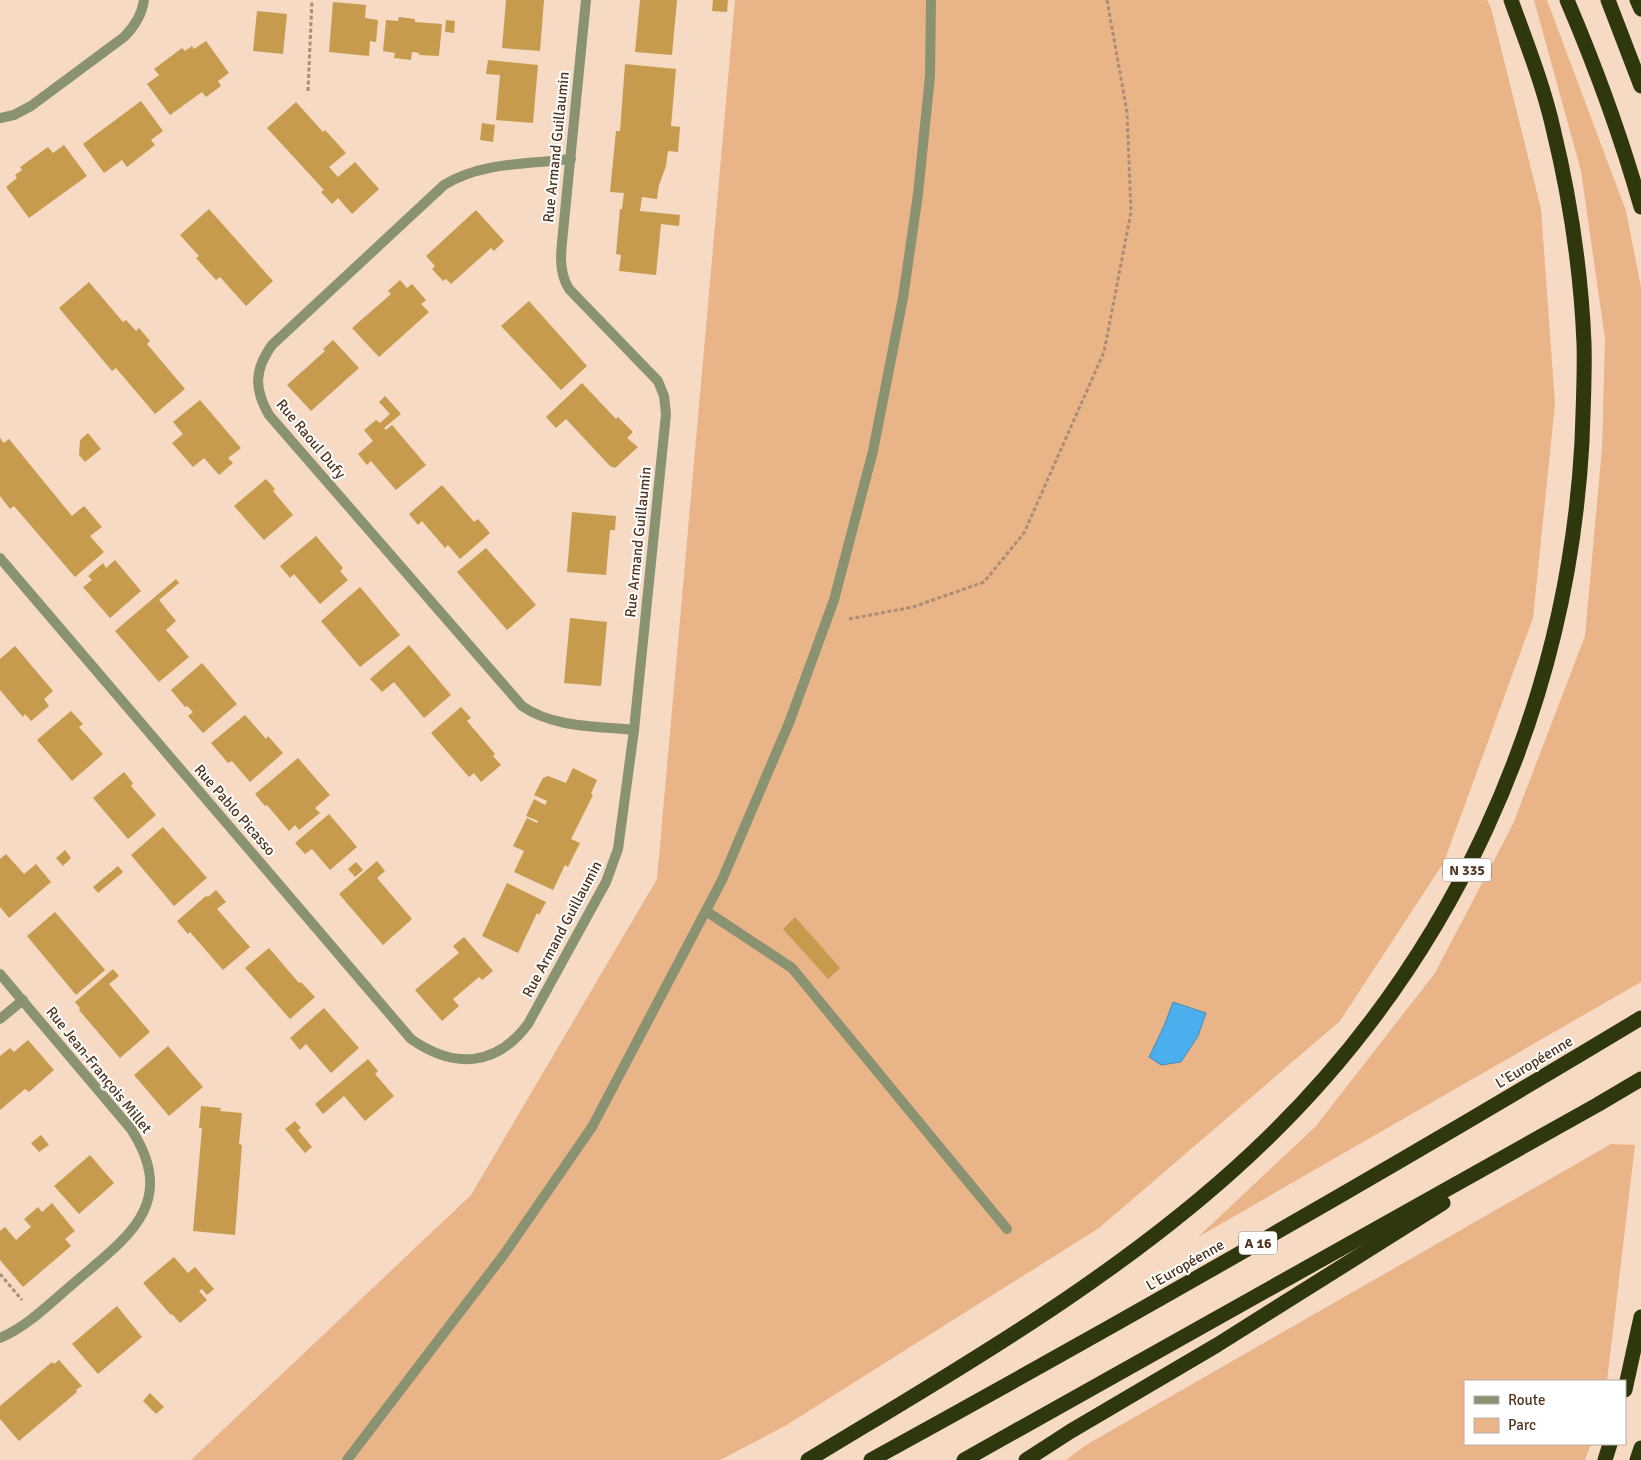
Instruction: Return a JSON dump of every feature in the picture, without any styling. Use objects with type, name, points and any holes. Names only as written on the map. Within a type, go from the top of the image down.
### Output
[{"type":"highway","name":"N 335","points":[[808,1460],[937,1383],[1056,1305],[1159,1232],[1210,1191],[1250,1155],[1314,1090],[1373,1020],[1445,910],[1483,839],[1521,746],[1545,670],[1556,627],[1570,557],[1578,497],[1584,394],[1584,340],[1580,290],[1565,186],[1546,100],[1511,0]]},
{"type":"highway","points":[[1567,0],[1610,108],[1641,207]]},
{"type":"highway","points":[[1608,0],[1641,86]]},
{"type":"highway","points":[[1636,0],[1641,9]]},
{"type":"highway","name":"L'Européenne","points":[[871,1460],[1196,1279],[1454,1130],[1641,1018]]},
{"type":"highway","points":[[1026,1460],[1269,1312],[1641,1079]]},
{"type":"highway","points":[[964,1460],[1596,1106]]},
{"type":"highway","points":[[1626,1385],[1641,1317]]},
{"type":"highway","points":[[1605,1460],[1610,1445]]},
{"type":"highway","points":[[1637,1460],[1641,1448]]},
{"type":"street","points":[[0,118],[14,115],[32,106],[124,37],[136,23],[144,0]]},
{"type":"street","name":"Rue Armand Guillaumin","points":[[461,1060],[489,1055],[506,1046],[520,1035],[528,1024],[606,882],[618,849],[634,730],[666,414],[664,396],[658,381],[569,289],[562,274],[561,255],[586,0]]},
{"type":"street","points":[[347,1460],[412,1378],[506,1253],[592,1127],[722,880],[790,724],[834,600],[873,451],[903,298],[918,194],[930,76],[931,0]]},
{"type":"street","name":"Rue Raoul Dufy","points":[[570,160],[481,170],[462,176],[444,185],[272,346],[259,368],[258,387],[260,397],[269,415],[522,706],[542,718],[569,724],[634,730]]},
{"type":"street","name":"Rue Pablo Picasso","points":[[0,558],[411,1039],[435,1054],[461,1060]]},
{"type":"street","points":[[706,911],[792,968],[1007,1229]]},
{"type":"street","name":"Rue Jean-François Millet","points":[[0,974],[131,1129],[143,1149],[150,1173],[148,1199],[144,1210],[130,1233],[36,1316],[14,1332],[0,1338]]},
{"type":"street","points":[[0,1020],[23,1000]]},
{"type":"path","points":[[308,91],[312,0]]},
{"type":"path","points":[[826,623],[913,607],[984,582],[1024,532],[1104,352],[1131,212],[1127,112],[1107,0]]},
{"type":"path","points":[[0,1274],[36,1316]]},
{"type":"green space","points":[[735,0],[1487,0],[1491,8],[1541,209],[1555,404],[1533,618],[1444,862],[1340,1021],[1099,1228],[785,1426],[720,1460],[191,1460],[471,1195],[657,879]]},
{"type":"green space","points":[[1534,0],[1547,0],[1626,211],[1641,287],[1641,982],[1198,1237],[1316,1126],[1435,973],[1513,824],[1585,636],[1602,448],[1605,339],[1581,171]]},
{"type":"green space","points":[[1611,1144],[1635,1145],[1607,1380],[1464,1380],[1464,1445],[1591,1445],[1585,1460],[1066,1460],[1086,1445]]},
{"type":"water","points":[[1173,1002],[1206,1013],[1198,1036],[1181,1062],[1161,1065],[1149,1057]]},
{"type":"building","points":[[506,0],[544,0],[540,51],[502,48]]},
{"type":"building","points":[[640,0],[677,0],[672,55],[635,52]]},
{"type":"building","points":[[713,0],[728,0],[727,12],[712,11]]},
{"type":"building","points":[[333,2],[366,5],[365,18],[378,20],[376,42],[370,41],[369,56],[329,52]]},
{"type":"building","points":[[257,11],[287,14],[283,54],[253,51]]},
{"type":"building","points":[[399,17],[415,19],[415,22],[442,24],[439,56],[419,55],[419,53],[412,52],[411,60],[394,58],[395,53],[383,51],[386,20],[398,21]]},
{"type":"building","points":[[446,20],[455,21],[454,33],[445,32]]},
{"type":"building","points":[[206,41],[229,73],[218,81],[221,86],[206,97],[202,92],[170,115],[147,84],[159,75],[154,69],[182,48],[185,51],[192,46],[194,49]]},
{"type":"building","points":[[488,60],[538,65],[533,123],[496,120],[500,75],[486,74]]},
{"type":"building","points":[[625,64],[676,69],[671,126],[680,127],[678,152],[668,151],[657,199],[642,197],[640,211],[680,215],[679,226],[661,224],[656,275],[619,271],[621,255],[616,254],[620,209],[622,209],[624,193],[610,192],[616,131],[620,131]]},
{"type":"building","points":[[141,101],[163,131],[151,140],[155,145],[127,167],[122,160],[104,173],[83,144]]},
{"type":"building","points":[[296,102],[323,132],[325,130],[346,153],[329,167],[338,177],[355,162],[379,189],[352,214],[338,198],[332,204],[321,192],[324,190],[267,128]]},
{"type":"building","points":[[482,123],[495,125],[493,142],[480,140]]},
{"type":"building","points":[[64,145],[87,176],[29,218],[6,187],[17,178],[15,175],[22,170],[20,167],[48,147],[53,153]]},
{"type":"building","points":[[209,209],[273,281],[246,306],[220,277],[216,280],[196,258],[199,256],[180,235]]},
{"type":"building","points":[[476,210],[504,241],[494,251],[491,248],[451,284],[446,279],[443,281],[432,269],[435,266],[426,256]]},
{"type":"building","points":[[400,280],[407,288],[412,284],[426,300],[421,304],[429,312],[379,357],[352,328],[391,294],[388,291]]},
{"type":"building","points":[[89,282],[123,322],[126,320],[136,331],[139,328],[150,341],[147,344],[185,389],[155,414],[116,368],[112,371],[59,308]]},
{"type":"building","points":[[529,301],[587,366],[561,390],[501,326]]},
{"type":"building","points":[[333,340],[359,368],[311,411],[287,385],[325,351],[323,349]]},
{"type":"building","points":[[582,383],[616,419],[618,417],[633,432],[627,438],[638,447],[615,468],[610,466],[566,419],[556,428],[546,417]]},
{"type":"building","points":[[385,396],[401,414],[384,428],[386,430],[392,425],[426,465],[396,490],[371,461],[367,465],[358,454],[373,441],[364,430],[376,420],[380,423],[390,414],[379,402]]},
{"type":"building","points":[[200,400],[241,448],[228,458],[233,463],[219,475],[204,458],[193,467],[172,443],[183,434],[173,422]]},
{"type":"building","points":[[88,433],[101,449],[85,462],[79,455],[80,440]]},
{"type":"building","points":[[0,438],[4,443],[9,439],[72,516],[84,506],[102,527],[90,536],[104,552],[75,577],[14,506],[10,509],[0,496]]},
{"type":"building","points":[[266,479],[275,489],[273,491],[293,515],[264,540],[234,506]]},
{"type":"building","points":[[442,485],[474,522],[478,519],[490,533],[460,559],[448,545],[445,548],[422,521],[418,525],[409,514]]},
{"type":"building","points":[[572,512],[616,516],[615,530],[610,530],[606,575],[567,572]]},
{"type":"building","points":[[316,536],[343,568],[340,571],[348,580],[320,604],[294,574],[290,578],[280,566]]},
{"type":"building","points":[[486,548],[536,605],[507,630],[457,572]]},
{"type":"building","points":[[115,560],[141,591],[110,618],[83,587],[92,580],[88,576],[103,563],[106,568]]},
{"type":"building","points":[[176,579],[179,583],[159,600],[176,621],[166,630],[189,657],[159,682],[115,631]]},
{"type":"building","points":[[360,587],[400,635],[360,667],[321,621]]},
{"type":"building","points":[[570,618],[607,622],[601,686],[564,683]]},
{"type":"building","points":[[409,645],[451,695],[424,718],[394,682],[382,692],[370,679]]},
{"type":"building","points":[[15,646],[53,691],[44,699],[49,706],[31,721],[25,714],[23,717],[0,690],[0,659]]},
{"type":"building","points":[[202,663],[237,704],[203,733],[188,716],[193,712],[187,706],[185,707],[171,690]]},
{"type":"building","points":[[461,707],[471,718],[467,721],[495,754],[493,756],[501,765],[481,782],[474,773],[469,777],[431,733]]},
{"type":"building","points":[[71,711],[83,724],[79,727],[103,754],[72,781],[37,740]]},
{"type":"building","points":[[245,715],[266,739],[268,736],[283,753],[250,782],[232,761],[228,763],[211,743]]},
{"type":"building","points":[[298,758],[330,795],[315,808],[320,813],[299,830],[295,825],[289,831],[255,794]]},
{"type":"building","points":[[573,768],[597,780],[591,794],[593,795],[571,839],[580,843],[568,867],[565,865],[553,890],[514,872],[524,851],[513,846],[527,818],[537,823],[538,821],[526,816],[534,799],[545,805],[547,801],[534,795],[543,778],[548,776],[566,783]]},
{"type":"building","points":[[124,772],[133,783],[131,786],[156,815],[128,839],[93,798]]},
{"type":"building","points":[[329,814],[357,847],[330,870],[312,849],[305,854],[295,843]]},
{"type":"building","points":[[163,827],[207,878],[174,906],[131,855]]},
{"type":"building","points":[[65,850],[71,858],[63,866],[56,858]]},
{"type":"building","points":[[6,854],[24,874],[36,864],[51,882],[9,918],[0,907],[0,859]]},
{"type":"building","points":[[377,861],[385,871],[377,878],[412,919],[383,945],[339,894]]},
{"type":"building","points":[[356,862],[363,870],[355,877],[348,869]]},
{"type":"building","points":[[118,866],[123,872],[98,893],[93,887]]},
{"type":"building","points":[[507,883],[546,902],[539,915],[537,913],[518,953],[482,936]]},
{"type":"building","points":[[216,890],[226,902],[217,909],[250,947],[223,970],[190,932],[188,934],[177,921],[206,896],[208,897]]},
{"type":"building","points":[[55,912],[105,970],[76,995],[27,936]]},
{"type":"building","points":[[795,917],[840,968],[828,979],[783,929]]},
{"type":"building","points":[[464,937],[493,971],[482,980],[479,977],[453,999],[459,1006],[442,1021],[415,990],[459,953],[453,946]]},
{"type":"building","points":[[269,948],[299,983],[301,982],[315,997],[290,1019],[245,968]]},
{"type":"building","points":[[113,969],[119,976],[109,984],[150,1032],[120,1058],[79,1010],[80,1008],[75,1002]]},
{"type":"building","points":[[324,1008],[359,1048],[331,1073],[306,1044],[300,1050],[290,1038]]},
{"type":"building","points":[[28,1040],[54,1070],[29,1092],[25,1089],[0,1110],[0,1056],[10,1048],[14,1052]]},
{"type":"building","points":[[168,1046],[203,1087],[169,1116],[134,1075]]},
{"type":"building","points":[[368,1059],[378,1071],[375,1074],[394,1096],[365,1121],[344,1096],[323,1114],[315,1104]]},
{"type":"building","points":[[201,1106],[221,1108],[220,1111],[242,1113],[239,1144],[242,1145],[235,1235],[193,1231],[202,1128],[199,1128]]},
{"type":"building","points":[[295,1121],[301,1128],[298,1130],[312,1147],[305,1153],[285,1129]]},
{"type":"building","points":[[41,1135],[49,1145],[39,1152],[31,1143]]},
{"type":"building","points":[[90,1155],[114,1183],[79,1214],[54,1186]]},
{"type":"building","points":[[52,1203],[75,1231],[65,1239],[71,1246],[23,1287],[0,1260],[0,1231],[5,1227],[16,1240],[31,1227],[24,1219],[38,1207],[42,1212]]},
{"type":"building","points":[[174,1257],[188,1273],[195,1267],[214,1289],[207,1295],[202,1289],[199,1291],[207,1300],[180,1323],[143,1283]]},
{"type":"building","points":[[117,1306],[142,1337],[98,1374],[72,1344]]},
{"type":"building","points":[[59,1360],[82,1386],[19,1441],[0,1419],[0,1406],[52,1362],[54,1364]]},
{"type":"building","points":[[150,1393],[164,1407],[156,1414],[143,1401]]}]
